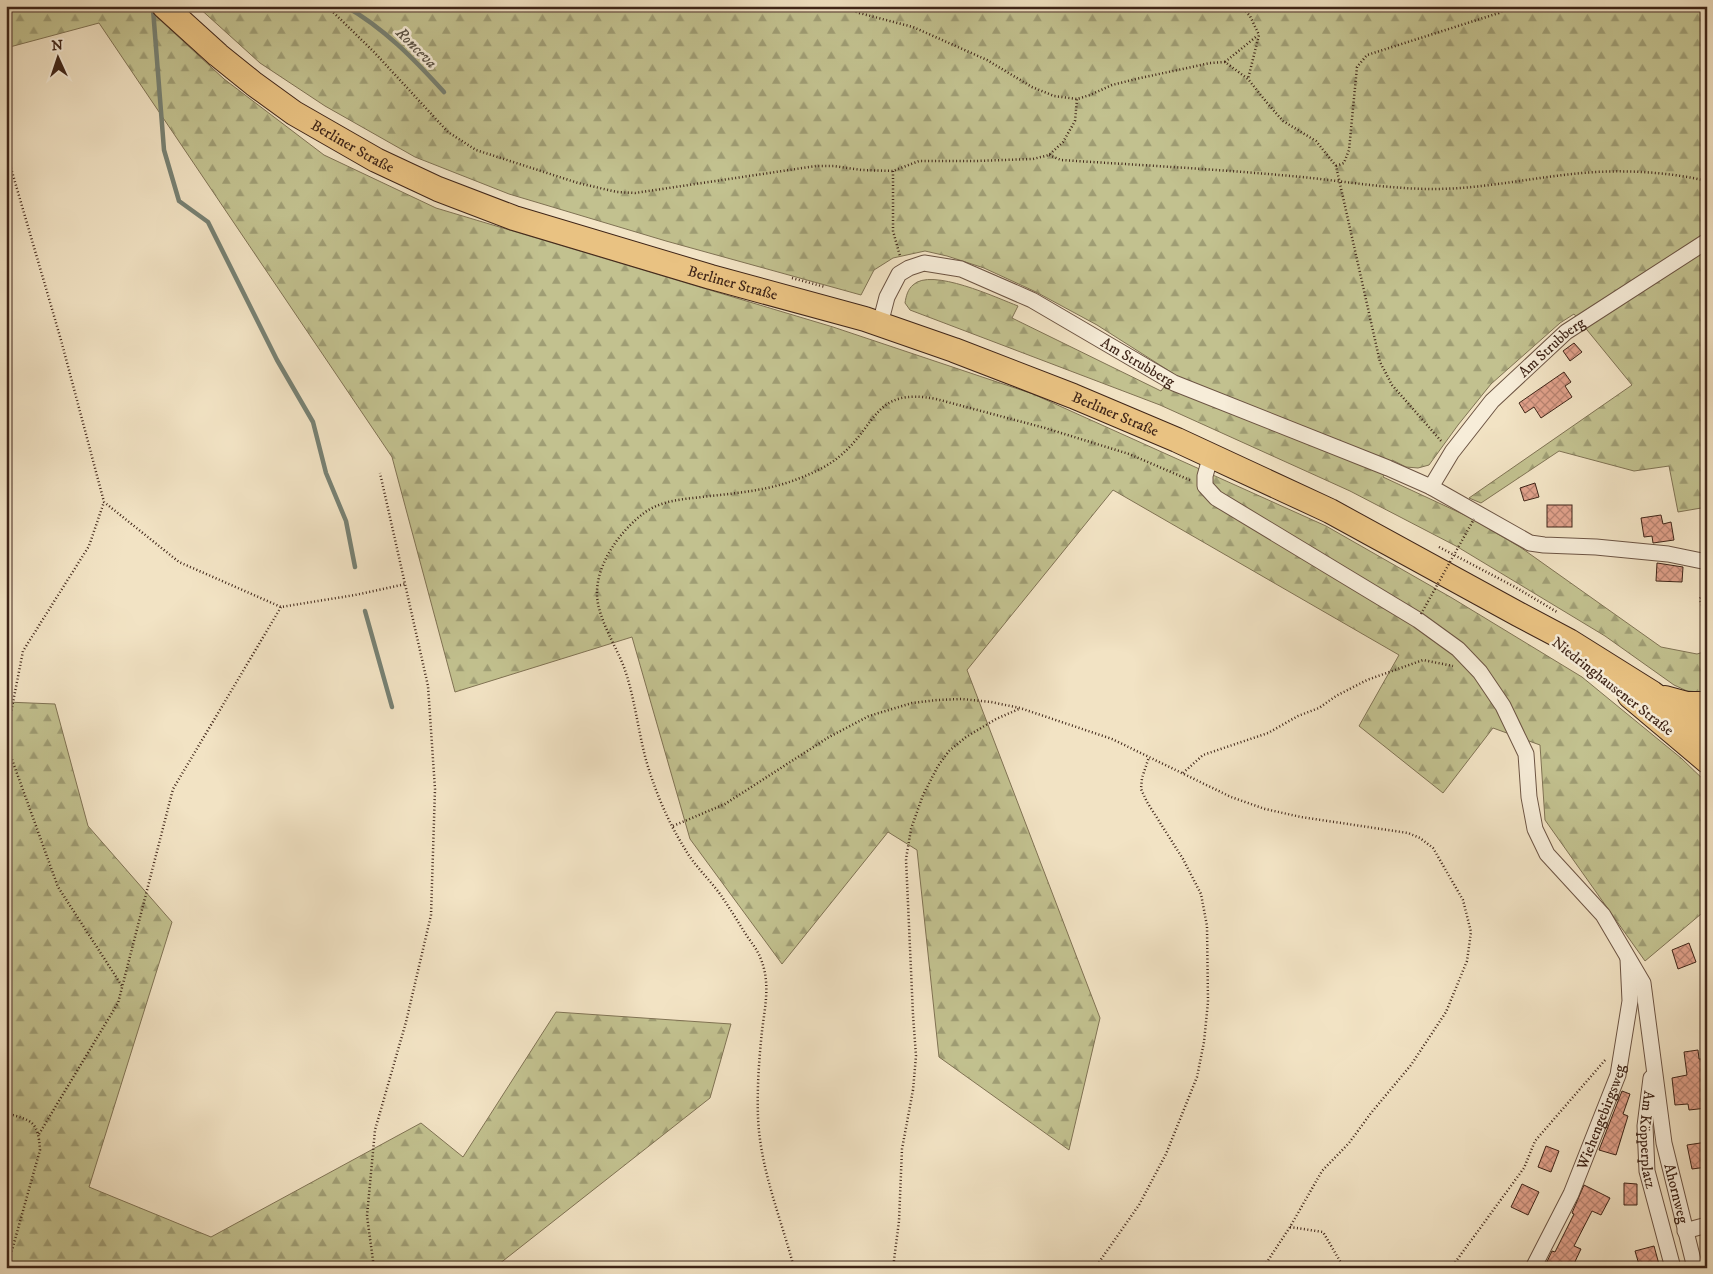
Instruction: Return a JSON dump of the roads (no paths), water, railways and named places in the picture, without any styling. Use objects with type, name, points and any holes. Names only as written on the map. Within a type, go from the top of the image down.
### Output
[{"type":"main road","name":"Berliner Straße","points":[[164,6],[218,55],[294,113],[376,160],[438,190],[514,218],[711,277],[880,324],[954,350],[1073,396],[1211,455],[1330,511]]},
{"type":"main road","name":"Niedringhausener Straße","points":[[1330,511],[1570,641],[1652,693],[1707,734]]},
{"type":"main road","name":"Niedringhausener Straße","points":[[1518,614],[1625,691],[1707,761]]},
{"type":"main road","points":[[1652,693],[1674,701],[1707,704]]},
{"type":"street","name":"Am Strubberg","points":[[1431,488],[1452,452],[1492,401],[1566,332],[1707,241]]},
{"type":"street","name":"Am Strubberg","points":[[880,324],[887,297],[899,274],[908,268],[924,263],[961,269],[1032,300],[1174,383],[1388,468],[1431,488],[1530,543],[1596,546],[1668,554],[1703,561]]},
{"type":"street","name":"Am Köpperplatz","points":[[1211,455],[1205,476],[1206,486],[1216,498],[1418,620],[1458,649],[1480,672],[1503,706],[1526,754],[1531,815],[1535,829],[1547,854],[1604,915],[1643,983],[1654,1066],[1649,1084],[1645,1126],[1647,1171],[1673,1268]]},
{"type":"street","name":"Wiehengebirgsweg","points":[[1532,1268],[1571,1194],[1618,1075],[1630,1001],[1628,955]]},
{"type":"street","name":"Ahornweg","points":[[1654,1066],[1664,1143],[1695,1268]]},
{"type":"street","name":"Ahornweg","points":[[1685,1231],[1707,1225]]},
{"type":"waterway","name":"Ronceva","points":[[345,6],[386,34],[444,92]]},
{"type":"waterway","points":[[153,9],[164,150],[179,201],[208,222],[277,360],[313,422],[326,473],[346,521],[355,567]]},
{"type":"waterway","points":[[365,611],[392,707]]}]
